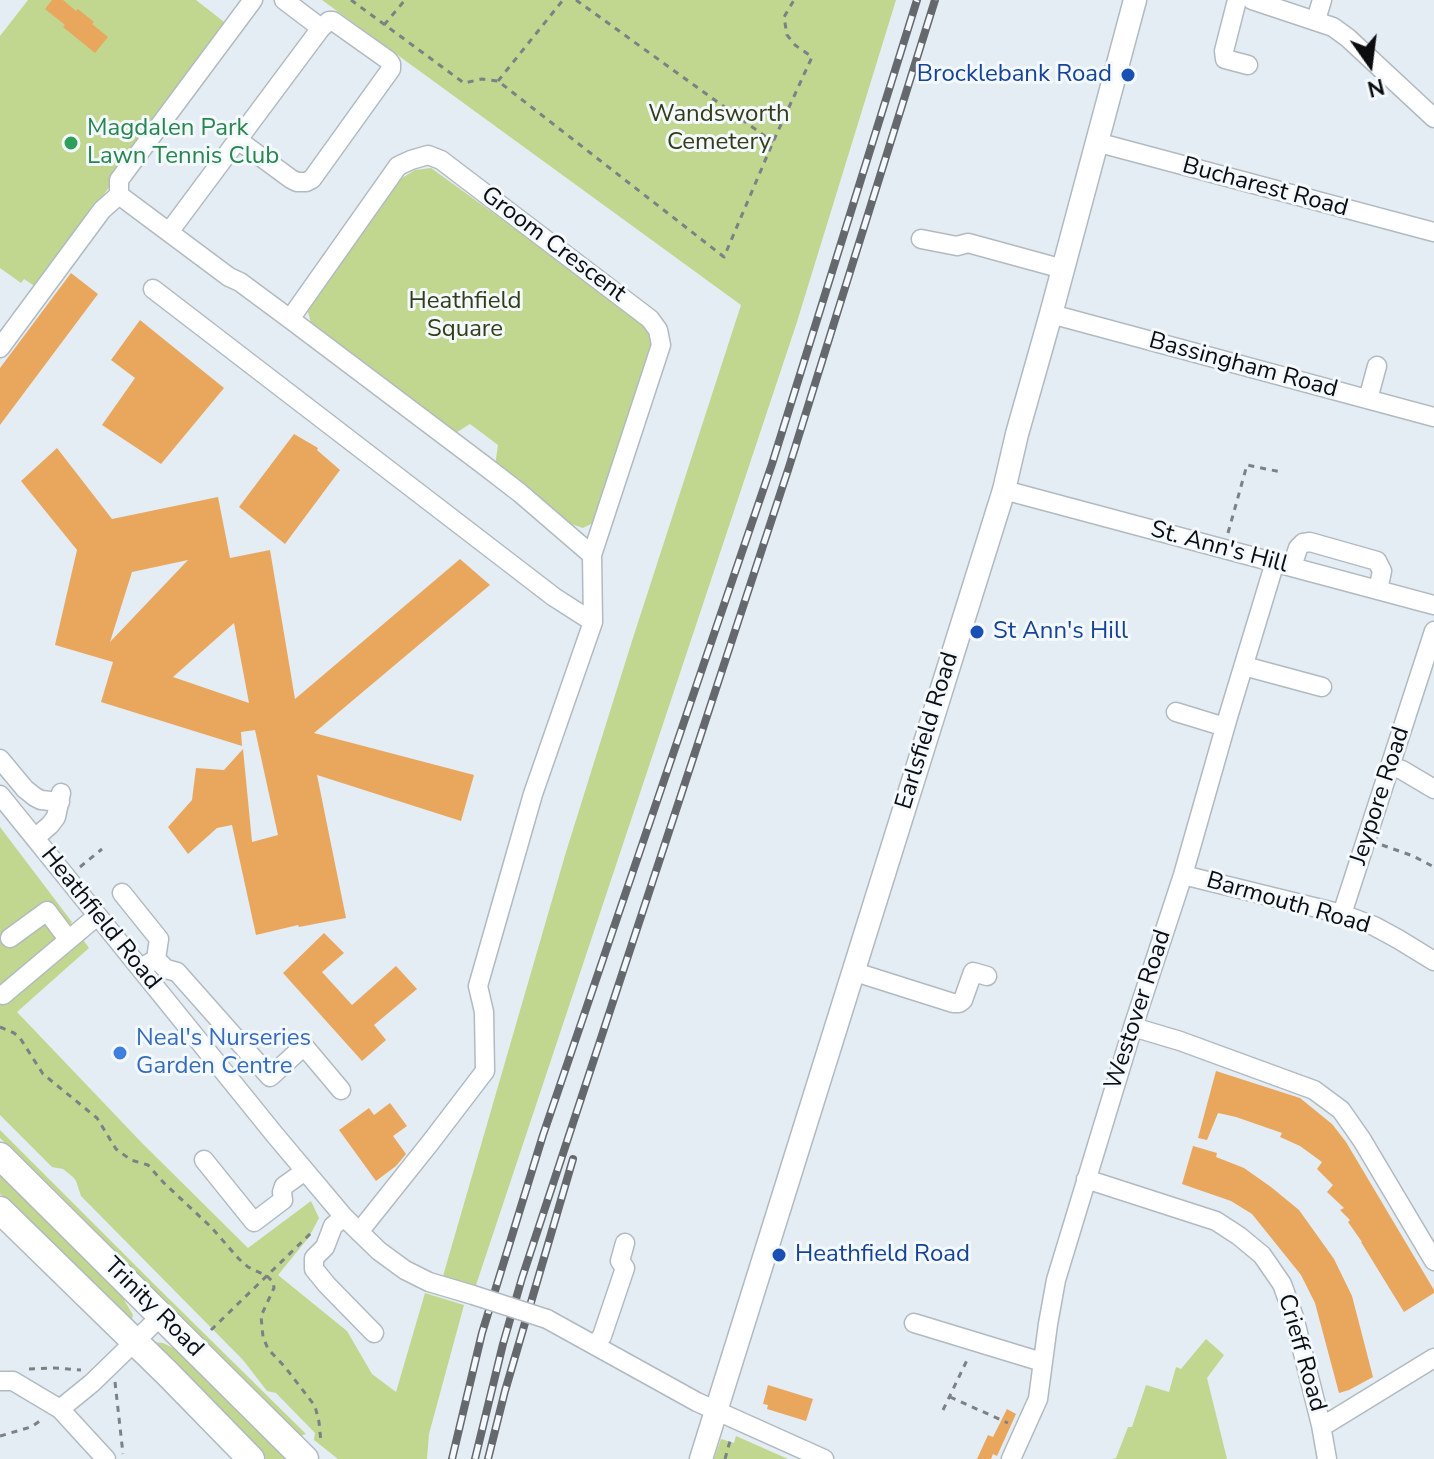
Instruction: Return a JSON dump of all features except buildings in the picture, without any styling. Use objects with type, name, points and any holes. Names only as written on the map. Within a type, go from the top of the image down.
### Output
[{"type":"highway","name":"Trinity Road","points":[[0,1156],[161,1316],[313,1450]]},
{"type":"highway","name":"Trinity Road","points":[[0,1210],[251,1459]]},
{"type":"main road","name":"Earlsfield Road","points":[[701,1459],[1004,490],[1135,0]]},
{"type":"street","points":[[0,348],[102,210],[119,195],[119,180],[253,0]]},
{"type":"street","points":[[284,0],[321,28]]},
{"type":"street","points":[[1237,0],[1224,51],[1225,59],[1248,65]]},
{"type":"street","points":[[1252,0],[1333,27],[1434,118]]},
{"type":"street","points":[[1316,20],[1322,0]]},
{"type":"street","points":[[169,232],[321,28],[329,21],[391,64],[391,69],[312,179],[301,183],[291,179],[238,140]]},
{"type":"street","name":"Bucharest Road","points":[[1096,142],[1434,232]]},
{"type":"street","name":"Groom Crescent","points":[[290,319],[398,166],[428,155],[441,160],[650,319],[658,330],[661,345],[592,555]]},
{"type":"street","points":[[119,195],[290,319],[520,493],[592,555],[593,622],[533,794],[478,986],[484,1012],[485,1071],[359,1232]]},
{"type":"street","points":[[921,239],[957,246],[968,243],[1063,269]]},
{"type":"street","points":[[153,289],[554,597],[593,622]]},
{"type":"street","name":"Bassingham Road","points":[[1051,314],[1434,417]]},
{"type":"street","points":[[1368,399],[1377,366]]},
{"type":"street","name":"St. Ann's Hill","points":[[1004,490],[1434,605]]},
{"type":"street","points":[[1283,564],[1303,543],[1310,542],[1377,561],[1382,571],[1378,590]]},
{"type":"street","name":"Westover Road","points":[[1011,1459],[1038,1399],[1056,1280],[1086,1179],[1183,875],[1244,666],[1283,564]]},
{"type":"street","name":"Jeypore Road","points":[[1342,914],[1434,631]]},
{"type":"street","points":[[1244,666],[1322,687]]},
{"type":"street","points":[[1176,712],[1225,727]]},
{"type":"street","points":[[0,759],[35,797],[41,800],[60,797],[56,817],[35,838]]},
{"type":"street","points":[[1390,766],[1434,789]]},
{"type":"street","name":"Heathfield Road","points":[[0,795],[97,916],[148,964],[305,1171],[379,1251],[405,1270],[429,1282],[547,1319],[716,1411],[824,1459]]},
{"type":"street","name":"Barmouth Road","points":[[1183,875],[1342,914],[1386,933],[1434,961]]},
{"type":"street","points":[[122,893],[159,939],[148,964],[177,972],[270,1077],[304,1046],[341,1090]]},
{"type":"street","points":[[10,938],[47,911],[68,939]]},
{"type":"street","points":[[3,995],[97,916]]},
{"type":"street","points":[[855,972],[953,1003],[963,1000],[973,972],[987,976]]},
{"type":"street","points":[[1133,1027],[1314,1090],[1341,1110],[1434,1261]]},
{"type":"street","points":[[204,1160],[254,1222],[283,1200],[284,1186],[305,1171]]},
{"type":"street","name":"Crieff Road","points":[[1086,1179],[1216,1221],[1262,1255],[1282,1284],[1294,1317],[1327,1459]]},
{"type":"street","points":[[341,1213],[325,1247],[314,1258],[314,1269],[374,1333]]},
{"type":"street","points":[[595,1345],[602,1336],[625,1268],[620,1261],[625,1243]]},
{"type":"street","points":[[60,1409],[102,1374],[161,1316]]},
{"type":"street","points":[[914,1323],[1042,1362]]},
{"type":"street","points":[[1321,1425],[1434,1358]]},
{"type":"street","points":[[6,1381],[60,1409],[106,1459]]},
{"type":"path","points":[[351,0],[464,83],[482,79],[498,81],[724,257],[812,57],[787,35],[784,17],[794,0]]},
{"type":"path","points":[[384,25],[405,0]]},
{"type":"path","points":[[498,81],[563,0]]},
{"type":"path","points":[[576,0],[773,142]]},
{"type":"path","points":[[1224,548],[1247,465],[1281,472]]},
{"type":"path","points":[[1367,839],[1434,867]]},
{"type":"path","points":[[67,879],[102,849]]},
{"type":"path","points":[[0,1027],[20,1038],[43,1074],[97,1118],[116,1149],[131,1160],[148,1165],[197,1211],[239,1259],[273,1282],[274,1288],[261,1316],[263,1337],[268,1349],[312,1401],[319,1422],[313,1450]]},
{"type":"path","points":[[211,1330],[267,1276],[341,1213]]},
{"type":"path","points":[[943,1410],[974,1342]]},
{"type":"path","points":[[6,1381],[20,1369],[55,1368],[114,1377],[124,1459]]},
{"type":"path","points":[[950,1397],[1011,1425]]},
{"type":"path","points":[[0,1436],[31,1427],[60,1409]]},
{"type":"path","points":[[725,1459],[730,1441]]},
{"type":"green space","name":"Magdalen Park Lawn Tennis Club","points":[[28,0],[196,0],[228,25],[36,287],[24,279],[21,283],[0,268],[0,36]]},
{"type":"green space","name":"Wandsworth Cemetery","points":[[322,0],[896,0],[796,325],[475,1288],[443,1276],[566,852],[741,305]]},
{"type":"green space","name":"Heathfield Square","points":[[431,168],[644,322],[653,339],[649,362],[593,523],[583,528],[571,524],[495,466],[498,445],[470,424],[454,434],[311,323],[308,302],[402,178],[415,170]]},
{"type":"green space","points":[[0,827],[89,948],[17,1012],[142,1143],[248,1248],[311,1201],[319,1218],[309,1237],[278,1275],[347,1331],[372,1374],[396,1392],[425,1293],[464,1305],[429,1434],[427,1459],[338,1459],[314,1440],[315,1433],[276,1393],[267,1391],[243,1360],[81,1196],[73,1177],[63,1169],[52,1167],[0,1115]]},
{"type":"green space","points":[[0,1130],[306,1434],[300,1436],[0,1138]]},
{"type":"green space","points":[[0,1175],[123,1298],[133,1315],[132,1319],[127,1320],[0,1194]]},
{"type":"green space","points":[[1206,1339],[1224,1355],[1207,1378],[1227,1459],[1112,1459],[1116,1458],[1128,1427],[1132,1427],[1146,1385],[1169,1392],[1176,1367],[1181,1369]]},
{"type":"green space","points":[[153,1342],[179,1351],[287,1459],[266,1459]]},
{"type":"green space","points":[[736,1436],[788,1459],[714,1459],[721,1439],[734,1443]]},
{"type":"railway","points":[[452,1459],[482,1333],[543,1135],[772,464],[917,0]]},
{"type":"railway","points":[[475,1459],[522,1278],[789,467],[935,0]]},
{"type":"railway","points":[[488,1459],[573,1159]]},
{"type":"place","name":"Brocklebank Road","points":[[1128,75]]},
{"type":"place","name":"Magdalen Park Lawn Tennis Club","points":[[71,143]]},
{"type":"place","name":"St Ann's Hill","points":[[977,632]]},
{"type":"place","name":"Neal's Nurseries Garden Centre","points":[[120,1053]]},
{"type":"place","name":"Heathfield Road","points":[[779,1255]]}]
